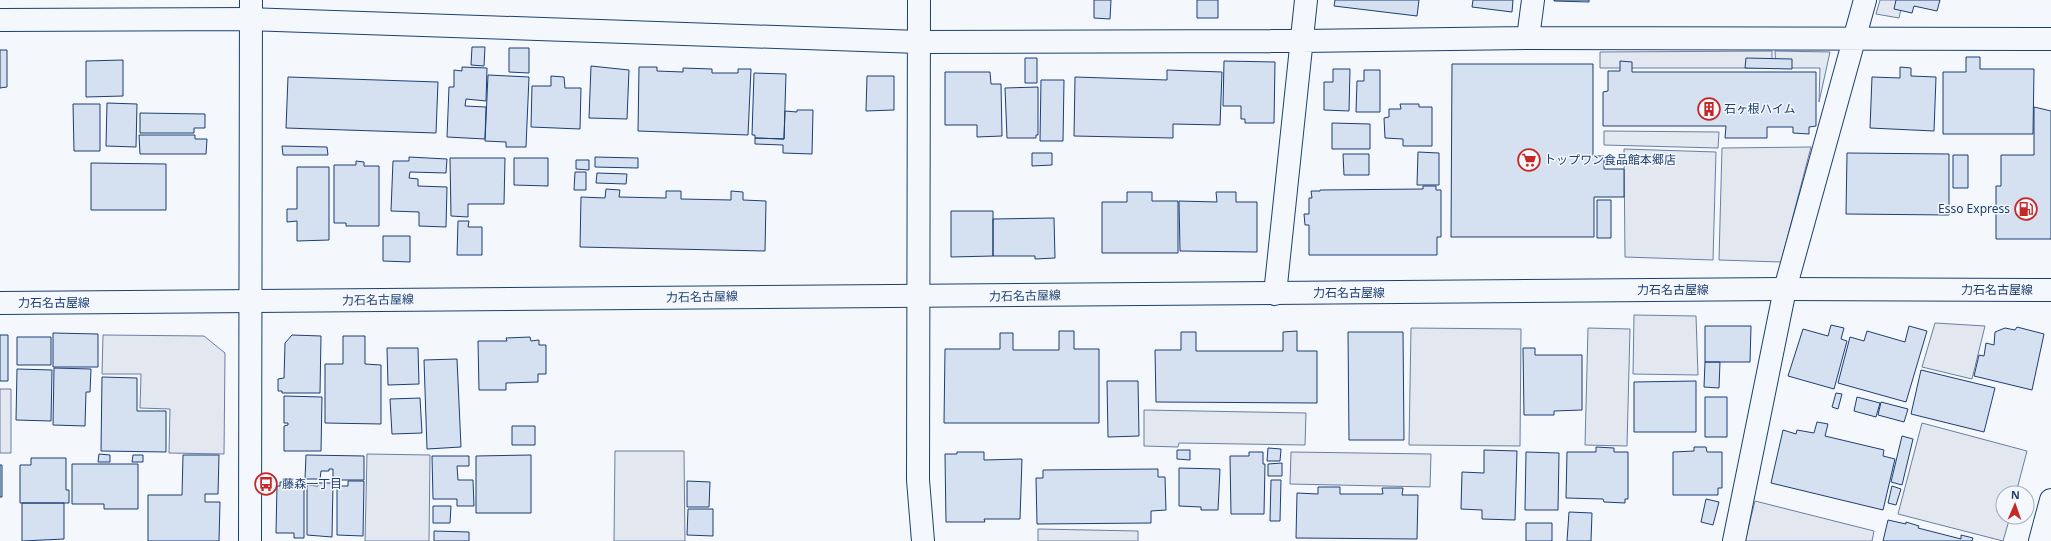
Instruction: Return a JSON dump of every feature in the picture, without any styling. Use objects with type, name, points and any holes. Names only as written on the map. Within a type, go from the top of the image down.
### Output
[{"type":"street","points":[[919,0],[918,480],[922,541]]},
{"type":"street","points":[[1275,294],[1306,0]]},
{"type":"street","points":[[1528,38],[1533,0]]},
{"type":"street","points":[[1734,541],[1785,289],[1865,0]]},
{"type":"street","points":[[250,541],[251,9]]},
{"type":"street","points":[[0,20],[251,9],[919,42],[1301,41],[1528,38],[1855,40],[2051,39]]},
{"type":"street","name":"力石名古屋線","points":[[0,303],[862,295],[918,297],[1785,289],[2051,290]]},
{"type":"street","points":[[2040,541],[2051,500]]},
{"type":"shaded area","points":[[1880,0],[1903,0],[1899,18],[1876,14]]},
{"type":"shaded area","points":[[1772,51],[1772,68],[1600,68],[1600,52]]},
{"type":"shaded area","points":[[1775,51],[1830,52],[1819,102],[1820,68],[1776,68]]},
{"type":"shaded area","points":[[1604,131],[1719,132],[1718,148],[1604,145]]},
{"type":"shaded area","points":[[1811,147],[1781,262],[1719,260],[1722,148]]},
{"type":"shaded area","points":[[1624,149],[1716,152],[1713,260],[1625,257]]},
{"type":"shaded area","points":[[1634,315],[1696,316],[1698,375],[1633,374]]},
{"type":"shaded area","points":[[1935,323],[1985,326],[1972,379],[1922,367]]},
{"type":"shaded area","points":[[1411,328],[1521,329],[1520,446],[1409,445]]},
{"type":"shaded area","points":[[1588,328],[1630,329],[1627,446],[1585,445]]},
{"type":"shaded area","points":[[103,335],[204,336],[225,353],[224,454],[169,453],[170,409],[140,408],[141,374],[102,374]]},
{"type":"shaded area","points":[[0,389],[11,389],[11,453],[0,453]]},
{"type":"shaded area","points":[[1144,410],[1306,413],[1305,445],[1179,443],[1178,447],[1144,446]]},
{"type":"shaded area","points":[[1922,423],[2027,451],[2018,485],[1995,485],[1995,525],[2008,525],[2003,541],[1898,514]]},
{"type":"shaded area","points":[[615,451],[684,451],[685,541],[614,541]]},
{"type":"shaded area","points":[[1291,452],[1431,454],[1430,487],[1290,484]]},
{"type":"shaded area","points":[[367,454],[430,455],[429,541],[365,541]]},
{"type":"shaded area","points":[[1755,501],[1874,531],[1872,541],[1745,541]]},
{"type":"shaded area","points":[[1038,529],[1138,531],[1138,541],[1038,541]]},
{"type":"building","points":[[1094,0],[1111,0],[1110,19],[1094,18]]},
{"type":"building","points":[[1197,0],[1218,0],[1218,18],[1197,18]]},
{"type":"building","points":[[1335,0],[1419,0],[1417,16],[1334,6]]},
{"type":"building","points":[[1473,0],[1513,0],[1512,12],[1472,7]]},
{"type":"building","points":[[1589,0],[1589,2],[1554,1]]},
{"type":"building","points":[[1896,0],[1940,0],[1937,11],[1914,6],[1912,13],[1894,9]]},
{"type":"building","points":[[472,47],[485,47],[484,66],[471,65]]},
{"type":"building","points":[[509,48],[529,48],[529,73],[509,72]]},
{"type":"building","points":[[0,50],[7,50],[7,87],[0,88]]},
{"type":"building","points":[[1966,57],[1980,57],[1980,69],[2034,69],[2033,134],[1943,134],[1943,72],[1966,72]]},
{"type":"building","points":[[1025,58],[1037,58],[1037,83],[1025,83]]},
{"type":"building","points":[[1746,58],[1792,59],[1792,69],[1745,68]]},
{"type":"building","points":[[123,60],[123,96],[86,97],[86,61]]},
{"type":"building","points":[[1224,61],[1275,62],[1274,123],[1245,123],[1245,119],[1241,119],[1241,106],[1223,106]]},
{"type":"building","name":"石ヶ根ハイム","points":[[1620,61],[1632,62],[1632,72],[1816,72],[1816,126],[1809,127],[1809,134],[1793,133],[1793,127],[1767,127],[1767,138],[1725,138],[1726,126],[1603,126],[1603,92],[1608,91],[1608,71],[1620,71]]},
{"type":"building","points":[[1452,64],[1593,64],[1593,156],[1604,156],[1604,169],[1624,169],[1624,197],[1594,197],[1594,237],[1451,237]]},
{"type":"building","points":[[591,66],[629,70],[627,119],[589,118]]},
{"type":"building","points":[[462,67],[487,68],[486,101],[466,99],[465,106],[486,107],[485,139],[447,137],[449,87],[454,87],[454,70],[462,71]]},
{"type":"building","points":[[639,67],[657,67],[657,71],[683,72],[683,68],[712,69],[712,73],[738,73],[738,69],[751,69],[748,135],[638,131]]},
{"type":"building","points":[[1900,67],[1911,68],[1911,76],[1936,77],[1934,131],[1870,128],[1872,77],[1900,78]]},
{"type":"building","points":[[1333,69],[1350,69],[1349,111],[1324,110],[1324,82],[1333,82]]},
{"type":"building","points":[[1167,70],[1222,72],[1220,125],[1173,124],[1173,138],[1074,136],[1075,77],[1167,80]]},
{"type":"building","points":[[1364,70],[1380,70],[1380,112],[1356,112],[1357,81],[1364,81]]},
{"type":"building","points":[[945,72],[990,72],[991,84],[1001,84],[1002,136],[977,137],[977,125],[945,125]]},
{"type":"building","points":[[754,73],[786,74],[784,139],[755,138],[755,135],[752,135]]},
{"type":"building","points":[[488,75],[529,77],[526,147],[506,147],[506,142],[485,141]]},
{"type":"building","points":[[551,76],[564,77],[565,88],[581,88],[580,129],[531,127],[532,86],[551,86]]},
{"type":"building","points":[[867,76],[894,76],[894,110],[866,111]]},
{"type":"building","points":[[288,77],[438,82],[436,133],[286,128]]},
{"type":"building","points":[[1041,80],[1064,80],[1063,141],[1040,141]]},
{"type":"building","points":[[1038,87],[1038,135],[1036,135],[1036,138],[1007,138],[1005,88]]},
{"type":"building","points":[[107,103],[137,104],[136,147],[106,146]]},
{"type":"building","points":[[73,104],[100,104],[100,151],[74,151]]},
{"type":"building","points":[[1400,104],[1419,104],[1419,107],[1432,107],[1432,146],[1403,146],[1403,139],[1385,138],[1384,118],[1389,117],[1389,109],[1401,109]]},
{"type":"building","points":[[2034,107],[2051,111],[2051,239],[1996,239],[1996,186],[2001,186],[2001,155],[2034,155]]},
{"type":"building","points":[[797,110],[813,110],[812,154],[783,153],[783,145],[755,144],[755,138],[784,139],[785,111],[797,112]]},
{"type":"building","points":[[140,113],[205,114],[205,128],[194,128],[194,133],[140,133]]},
{"type":"building","points":[[1332,123],[1370,124],[1370,149],[1332,149]]},
{"type":"building","points":[[139,135],[195,135],[195,139],[207,139],[206,154],[140,154]]},
{"type":"building","points":[[282,146],[327,147],[328,155],[283,155]]},
{"type":"building","points":[[1418,152],[1439,153],[1439,185],[1417,185]]},
{"type":"building","points":[[1032,153],[1052,153],[1052,165],[1032,166]]},
{"type":"building","points":[[1847,153],[1949,154],[1949,215],[1846,214]]},
{"type":"building","points":[[1343,154],[1369,154],[1369,175],[1344,175]]},
{"type":"building","points":[[1953,155],[1968,155],[1968,188],[1953,188]]},
{"type":"building","points":[[409,157],[447,159],[446,173],[410,172],[409,178],[418,179],[418,186],[447,187],[446,227],[419,226],[419,212],[391,211],[393,161],[409,161]]},
{"type":"building","points":[[595,157],[638,158],[638,168],[595,167]]},
{"type":"building","points":[[450,158],[505,158],[504,204],[468,204],[468,217],[451,216]]},
{"type":"building","points":[[514,158],[548,158],[548,186],[514,185]]},
{"type":"building","points":[[576,160],[589,160],[589,170],[576,169]]},
{"type":"building","points":[[356,161],[364,162],[364,166],[379,166],[379,226],[346,226],[346,223],[334,223],[334,165],[356,165]]},
{"type":"building","points":[[91,163],[166,164],[166,210],[91,210]]},
{"type":"building","points":[[297,167],[329,167],[329,240],[297,241],[297,221],[287,222],[287,209],[297,209]]},
{"type":"building","points":[[575,172],[586,172],[586,190],[574,190]]},
{"type":"building","points":[[597,173],[627,174],[626,184],[596,183]]},
{"type":"building","points":[[1423,186],[1436,186],[1436,190],[1441,190],[1441,237],[1437,237],[1437,255],[1309,255],[1309,225],[1305,225],[1304,214],[1309,214],[1309,198],[1312,198],[1311,191],[1423,189]]},
{"type":"building","points":[[606,189],[620,190],[619,197],[666,198],[666,191],[681,191],[681,199],[731,200],[731,191],[743,192],[743,200],[766,201],[765,251],[580,247],[581,197],[605,198]]},
{"type":"building","points":[[1127,192],[1152,192],[1152,201],[1178,201],[1178,253],[1102,253],[1102,202],[1127,202]]},
{"type":"building","points":[[1216,192],[1236,192],[1236,202],[1257,202],[1257,252],[1180,251],[1179,201],[1217,202]]},
{"type":"building","points":[[1597,200],[1611,200],[1611,238],[1597,238]]},
{"type":"building","points":[[951,211],[993,211],[993,256],[951,257]]},
{"type":"building","points":[[1054,218],[1055,258],[1035,259],[1035,256],[993,256],[993,219]]},
{"type":"building","points":[[458,221],[469,221],[468,227],[482,227],[482,255],[457,255]]},
{"type":"building","points":[[383,236],[410,236],[410,262],[383,261]]},
{"type":"building","points":[[1831,325],[1844,328],[1841,339],[1847,341],[1834,389],[1788,376],[1803,329],[1828,336]]},
{"type":"building","points":[[1705,326],[1751,326],[1750,362],[1705,362]]},
{"type":"building","points":[[1909,326],[1927,331],[1906,402],[1838,383],[1850,337],[1864,341],[1867,331],[1905,342]]},
{"type":"building","points":[[2017,327],[2044,334],[2032,390],[1974,376],[1979,355],[1984,356],[1986,343],[1994,345],[1995,332],[2005,328],[2015,330]]},
{"type":"building","points":[[1059,331],[1074,331],[1074,349],[1099,349],[1099,423],[944,423],[945,349],[1000,349],[1000,333],[1013,333],[1013,350],[1059,350]]},
{"type":"building","points":[[1297,331],[1297,351],[1317,351],[1317,403],[1156,402],[1155,350],[1181,350],[1181,332],[1196,332],[1196,351],[1283,351],[1283,332]]},
{"type":"building","points":[[1348,332],[1403,332],[1404,440],[1349,440]]},
{"type":"building","points":[[53,333],[98,334],[98,367],[53,367]]},
{"type":"building","points":[[0,335],[8,335],[8,381],[0,381]]},
{"type":"building","points":[[292,335],[321,336],[320,393],[282,393],[282,391],[278,391],[278,379],[284,378],[285,343]]},
{"type":"building","points":[[343,336],[365,336],[365,364],[381,365],[381,424],[325,423],[325,364],[343,364]]},
{"type":"building","points":[[17,337],[51,337],[51,365],[17,365]]},
{"type":"building","points":[[530,337],[531,341],[539,340],[539,345],[546,345],[546,374],[538,374],[538,382],[506,383],[506,390],[479,390],[478,341],[507,341],[506,338]]},
{"type":"building","points":[[387,348],[418,348],[419,384],[388,385]]},
{"type":"building","points":[[1523,348],[1535,348],[1535,355],[1582,355],[1582,410],[1554,411],[1554,415],[1524,415]]},
{"type":"building","points":[[457,359],[461,447],[427,449],[424,360]]},
{"type":"building","points":[[1705,362],[1720,362],[1719,388],[1704,387]]},
{"type":"building","points":[[54,368],[91,369],[90,392],[86,392],[85,426],[53,425]]},
{"type":"building","points":[[17,369],[52,370],[51,421],[16,420]]},
{"type":"building","points":[[1921,370],[1995,388],[1984,432],[1911,414]]},
{"type":"building","points":[[102,377],[137,378],[137,411],[166,411],[166,452],[101,451]]},
{"type":"building","points":[[1107,381],[1138,381],[1139,436],[1108,437]]},
{"type":"building","points":[[1696,381],[1696,432],[1634,432],[1634,382]]},
{"type":"building","points":[[1836,393],[1842,394],[1838,409],[1832,407]]},
{"type":"building","points":[[284,396],[322,397],[321,451],[284,451],[284,426],[288,425],[288,423],[284,423]]},
{"type":"building","points":[[1705,397],[1727,397],[1727,437],[1705,437]]},
{"type":"building","points":[[1857,397],[1880,403],[1876,417],[1854,411]]},
{"type":"building","points":[[420,398],[422,433],[392,434],[390,399]]},
{"type":"building","points":[[1881,402],[1908,409],[1904,422],[1878,415]]},
{"type":"building","points":[[1817,422],[1828,424],[1825,436],[1884,450],[1883,456],[1895,459],[1883,510],[1771,483],[1783,430],[1796,434],[1797,430],[1814,433]]},
{"type":"building","points":[[512,426],[535,426],[535,445],[512,445]]},
{"type":"building","points":[[1902,436],[1913,439],[1902,485],[1891,482]]},
{"type":"building","points":[[1596,447],[1614,448],[1614,452],[1628,452],[1628,499],[1625,499],[1625,503],[1604,502],[1603,499],[1566,498],[1567,452],[1596,452]]},
{"type":"building","points":[[1694,447],[1706,447],[1707,452],[1722,452],[1722,488],[1718,488],[1718,495],[1673,495],[1673,452],[1694,451]]},
{"type":"building","points":[[1268,448],[1281,449],[1280,461],[1267,461]]},
{"type":"building","points":[[1177,450],[1190,450],[1190,460],[1177,459]]},
{"type":"building","points":[[1484,450],[1517,451],[1515,520],[1482,519],[1482,510],[1461,509],[1462,472],[1484,473]]},
{"type":"building","points":[[957,452],[984,452],[984,460],[1022,459],[1020,519],[984,519],[985,522],[946,522],[945,454],[957,454]]},
{"type":"building","points":[[1249,452],[1263,452],[1263,464],[1265,464],[1264,514],[1231,514],[1230,456],[1249,456]]},
{"type":"building","points":[[1526,452],[1559,453],[1558,510],[1525,510]]},
{"type":"building","points":[[99,454],[110,455],[110,462],[98,462]]},
{"type":"building","points":[[133,455],[143,455],[143,462],[132,462]]},
{"type":"building","points":[[183,455],[219,455],[218,494],[205,494],[205,502],[220,502],[219,541],[148,541],[148,495],[182,495]]},
{"type":"building","points":[[306,455],[364,456],[364,480],[333,480],[333,469],[329,469],[329,471],[321,471],[320,479],[305,479]]},
{"type":"building","points":[[531,455],[531,513],[476,513],[476,456]]},
{"type":"building","points":[[432,456],[469,456],[469,466],[457,466],[458,480],[473,480],[474,506],[457,506],[457,499],[433,499]]},
{"type":"building","points":[[31,458],[66,458],[66,490],[69,490],[69,503],[20,503],[20,465],[31,465]]},
{"type":"building","points":[[1282,463],[1282,476],[1268,476],[1268,464]]},
{"type":"building","points":[[72,464],[138,464],[138,509],[104,509],[104,504],[72,504]]},
{"type":"building","points":[[0,465],[2,465],[2,497],[0,497]]},
{"type":"building","points":[[1179,468],[1220,469],[1218,510],[1201,510],[1201,507],[1179,506]]},
{"type":"building","points":[[1158,469],[1158,477],[1165,477],[1166,510],[1151,511],[1151,523],[1037,524],[1036,478],[1043,478],[1043,470]]},
{"type":"building","points":[[1271,480],[1281,480],[1280,521],[1270,521]]},
{"type":"building","points":[[348,481],[364,481],[363,536],[337,535],[337,486],[348,486]]},
{"type":"building","points":[[687,481],[710,482],[709,507],[687,507]]},
{"type":"building","points":[[280,482],[304,483],[304,538],[294,538],[294,533],[276,533],[277,486],[280,486]]},
{"type":"building","points":[[318,483],[333,483],[332,537],[307,535],[307,485],[318,486]]},
{"type":"building","points":[[1892,486],[1901,489],[1896,505],[1888,503]]},
{"type":"building","points":[[1318,487],[1340,487],[1340,494],[1383,494],[1382,488],[1403,488],[1402,495],[1418,495],[1417,539],[1296,538],[1297,493],[1318,494]]},
{"type":"building","points":[[1706,499],[1719,502],[1713,525],[1701,522]]},
{"type":"building","points":[[22,503],[64,503],[64,539],[22,541]]},
{"type":"building","points":[[433,506],[451,506],[450,523],[433,523]]},
{"type":"building","points":[[688,509],[713,509],[713,536],[687,535]]},
{"type":"building","points":[[1569,512],[1592,513],[1591,541],[1567,541]]},
{"type":"building","points":[[1888,520],[1906,524],[1906,522],[1919,526],[1918,528],[1961,539],[1961,535],[1973,538],[1972,541],[1883,541]]},
{"type":"building","points":[[1526,523],[1552,523],[1552,541],[1526,541]]},
{"type":"building","points":[[434,531],[469,532],[469,541],[434,541]]},
{"type":"place","name":"石ヶ根ハイム","points":[[1709,109]]},
{"type":"place","name":"トップワン食品館本郷店","points":[[1529,160]]},
{"type":"place","name":"Esso Express","points":[[2026,209]]},
{"type":"place","name":"藤森一丁目","points":[[266,484]]}]
